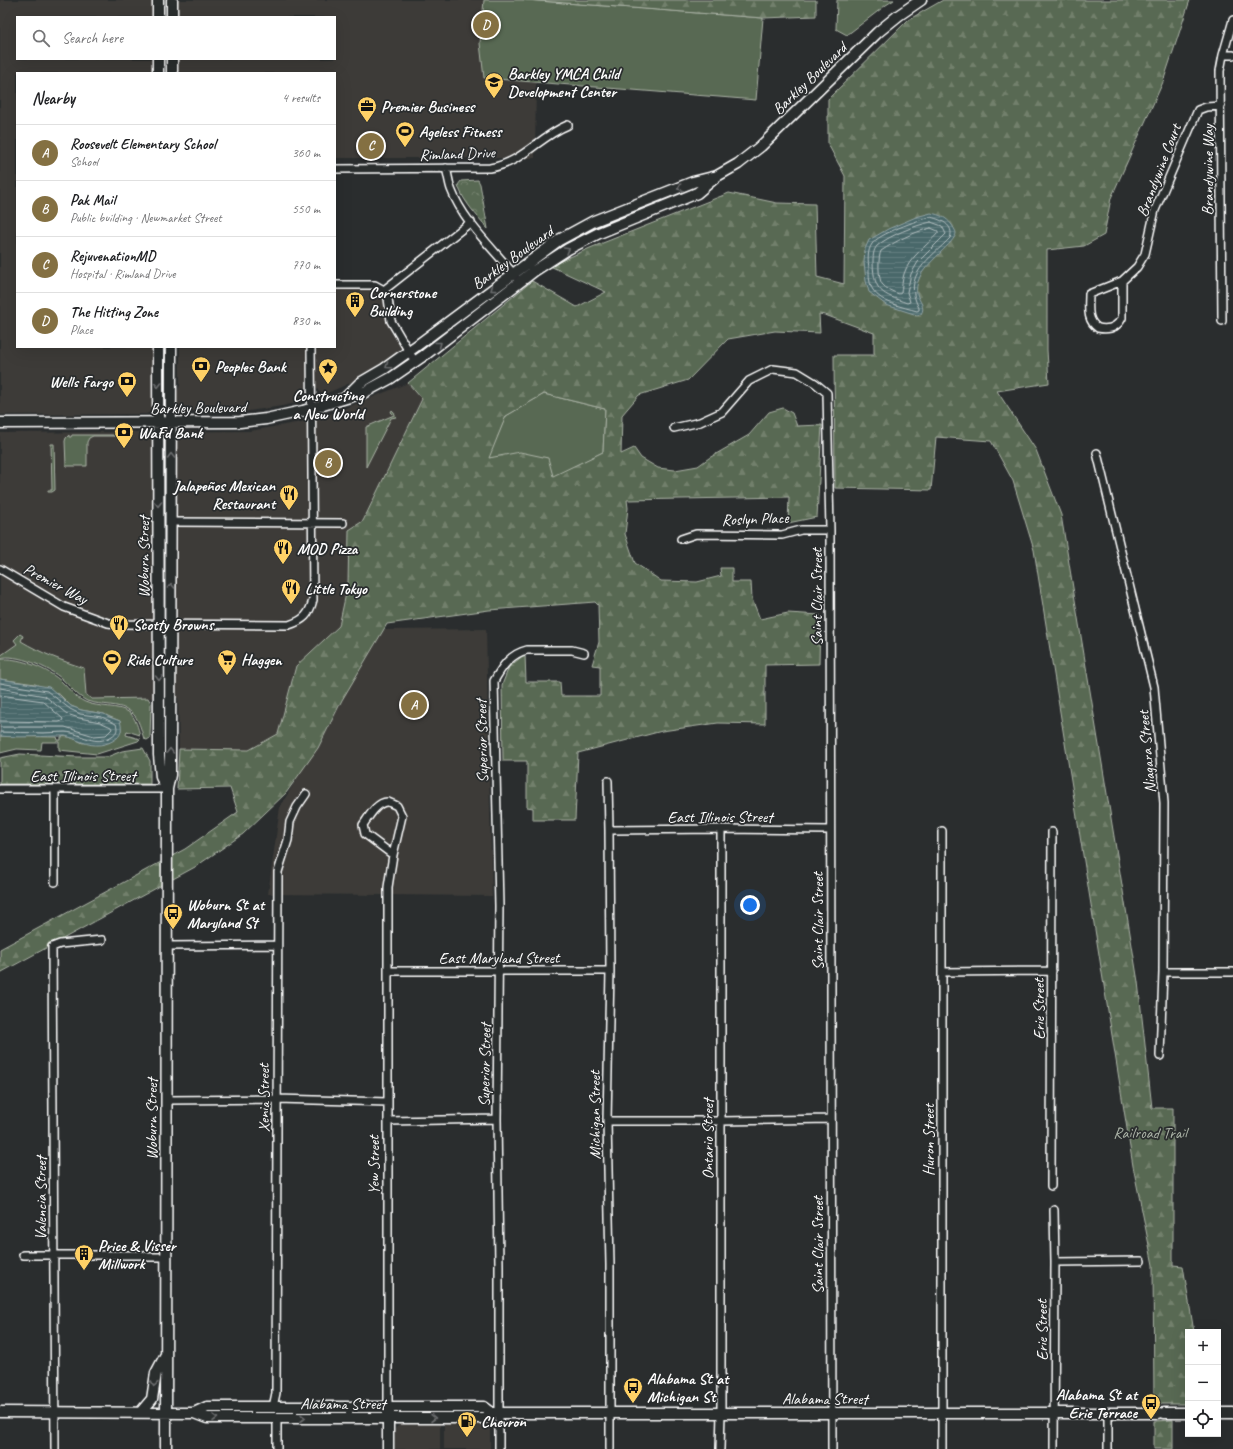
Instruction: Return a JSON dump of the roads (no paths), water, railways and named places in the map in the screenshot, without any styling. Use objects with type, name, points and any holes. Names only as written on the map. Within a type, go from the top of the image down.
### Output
[{"type":"main road","points":[[158,0],[158,16]]},
{"type":"main road","points":[[172,0],[172,16]]},
{"type":"main road","name":"Barkley Boulevard","points":[[0,423],[217,423],[260,420],[312,409],[346,397],[363,393],[384,382],[415,362],[519,282],[568,249],[599,233],[697,193],[717,176],[738,164],[761,146],[878,32],[921,0]]},
{"type":"main road","points":[[158,60],[158,72]]},
{"type":"main road","points":[[172,60],[172,72]]},
{"type":"main road","name":"Barkley Boulevard","points":[[346,397],[360,383],[384,369],[408,352],[559,240],[594,221],[693,182],[717,176]]},
{"type":"main road","name":"Woburn Street","points":[[158,348],[159,755],[161,777],[167,789]]},
{"type":"main road","name":"Woburn Street","points":[[166,1449],[167,789],[170,775],[171,348]]},
{"type":"main road","points":[[141,1412],[152,1399],[156,1373],[166,1354]]},
{"type":"main road","name":"Alabama Street","points":[[194,1413],[207,1407],[484,1407],[496,1413]]},
{"type":"main road","name":"Yew Street","points":[[388,1407],[388,1449]]},
{"type":"main road","name":"Alabama Street","points":[[0,1412],[166,1412],[194,1413],[207,1418],[484,1418],[496,1413],[1185,1413]]},
{"type":"main road","points":[[1221,1413],[1233,1413]]},
{"type":"street","name":"Brandywine Way","points":[[1222,321],[1220,71],[1233,20]]},
{"type":"street","points":[[1223,55],[1233,55]]},
{"type":"street","name":"Brandywine Court","points":[[1122,281],[1122,318],[1119,324],[1111,328],[1098,328],[1094,325],[1089,316],[1089,294],[1122,281],[1137,267],[1145,254],[1155,210],[1198,110],[1206,107],[1221,106]]},
{"type":"street","name":"Rimland Drive","points":[[336,168],[490,168],[501,166],[514,161],[529,152],[558,129],[568,125]]},
{"type":"street","points":[[446,168],[455,198],[471,222],[519,282]]},
{"type":"street","points":[[384,290],[471,222]]},
{"type":"street","points":[[336,285],[375,284],[384,290],[388,298],[391,321],[415,362]]},
{"type":"street","name":"Premier Way","points":[[0,569],[78,613],[115,624],[289,624],[301,619],[310,610],[313,600],[311,348]]},
{"type":"street","name":"Saint Clair Street","points":[[674,428],[700,422],[722,412],[749,381],[773,369],[797,372],[815,383],[826,393],[830,530],[832,1449]]},
{"type":"street","name":"Niagara Street","points":[[1097,453],[1154,687],[1164,803],[1163,972],[1160,1056]]},
{"type":"street","points":[[171,522],[343,524]]},
{"type":"street","name":"Roslyn Place","points":[[681,539],[696,534],[782,534],[801,530],[830,530]]},
{"type":"street","name":"Superior Street","points":[[499,1449],[496,1413],[499,971],[494,681],[503,665],[520,652],[527,650],[572,650],[584,653]]},
{"type":"street","name":"Michigan Street","points":[[608,781],[610,971],[607,1120],[610,1265],[610,1449]]},
{"type":"street","name":"East Illinois Street","points":[[0,789],[167,789]]},
{"type":"street","points":[[55,789],[55,882]]},
{"type":"street","name":"Xenia Street","points":[[273,1407],[276,1393],[278,872],[288,840],[290,822],[306,794]]},
{"type":"street","points":[[388,802],[397,806],[402,816],[393,855],[365,834],[363,826],[369,815],[381,804],[388,802]]},
{"type":"street","name":"Ontario Street","points":[[720,1449],[721,829]]},
{"type":"street","name":"East Illinois Street","points":[[609,830],[830,830]]},
{"type":"street","name":"Huron Street","points":[[942,831],[942,1449]]},
{"type":"street","name":"Erie Street","points":[[1051,1186],[1052,832]]},
{"type":"street","name":"Yew Street","points":[[388,1407],[388,971],[389,882],[393,855]]},
{"type":"street","name":"Valencia Street","points":[[55,1449],[52,947],[60,944],[102,940]]},
{"type":"street","points":[[167,946],[277,945]]},
{"type":"street","name":"East Maryland Street","points":[[388,971],[610,971]]},
{"type":"street","points":[[942,972],[1052,971]]},
{"type":"street","points":[[1163,972],[1233,972]]},
{"type":"street","points":[[166,1100],[276,1099],[388,1102]]},
{"type":"street","points":[[388,1121],[497,1119]]},
{"type":"street","points":[[607,1120],[721,1121],[831,1119]]},
{"type":"street","name":"Erie Street","points":[[1054,1210],[1054,1449]]},
{"type":"street","points":[[23,1255],[166,1257]]},
{"type":"street","points":[[1055,1262],[1141,1260]]},
{"type":"street","points":[[1108,1413],[1108,1449]]},
{"type":"street","points":[[277,1418],[277,1449]]},
{"type":"water","points":[[931,213],[945,218],[952,225],[956,233],[951,242],[927,267],[919,279],[917,284],[917,292],[923,309],[921,314],[917,315],[886,305],[869,292],[864,262],[865,249],[869,240],[888,229],[916,217]]},
{"type":"water","points":[[0,679],[49,687],[71,706],[81,710],[104,714],[120,721],[121,732],[113,741],[100,745],[87,744],[65,736],[0,736]]},
{"type":"place","name":"The Hitting Zone","points":[[486,25]]},
{"type":"place","name":"Barkley YMCA Child Development Center","points":[[494,99]]},
{"type":"place","name":"Premier Business","points":[[367,123]]},
{"type":"place","name":"RejuvenationMD","points":[[371,146]]},
{"type":"place","name":"Ageless Fitness","points":[[405,148]]},
{"type":"place","name":"Cornerstone Building","points":[[355,318]]},
{"type":"place","name":"Peoples Bank","points":[[201,383]]},
{"type":"place","name":"Constructing a New World","points":[[328,385]]},
{"type":"place","name":"Wells Fargo","points":[[127,398]]},
{"type":"place","name":"WaFd Bank","points":[[124,449]]},
{"type":"place","name":"Pak Mail","points":[[328,463]]},
{"type":"place","name":"Jalapeños Mexican Restaurant","points":[[289,511]]},
{"type":"place","name":"MOD Pizza","points":[[283,565]]},
{"type":"place","name":"Little Tokyo","points":[[291,605]]},
{"type":"place","name":"Scotty Browns","points":[[119,641]]},
{"type":"place","name":"Ride Culture","points":[[112,676]]},
{"type":"place","name":"Haggen","points":[[227,676]]},
{"type":"place","name":"Roosevelt Elementary School","points":[[414,705]]},
{"type":"place","name":"Woburn St at Maryland St","points":[[173,930]]},
{"type":"place","name":"Price & Visser Millwork","points":[[84,1271]]},
{"type":"place","name":"Alabama St at Michigan St","points":[[633,1404]]},
{"type":"place","name":"Alabama St at Erie Terrace","points":[[1151,1420]]},
{"type":"place","name":"Chevron","points":[[467,1438]]},
{"type":"park label","name":"Railroad Trail","points":[[1150,1132]]}]
